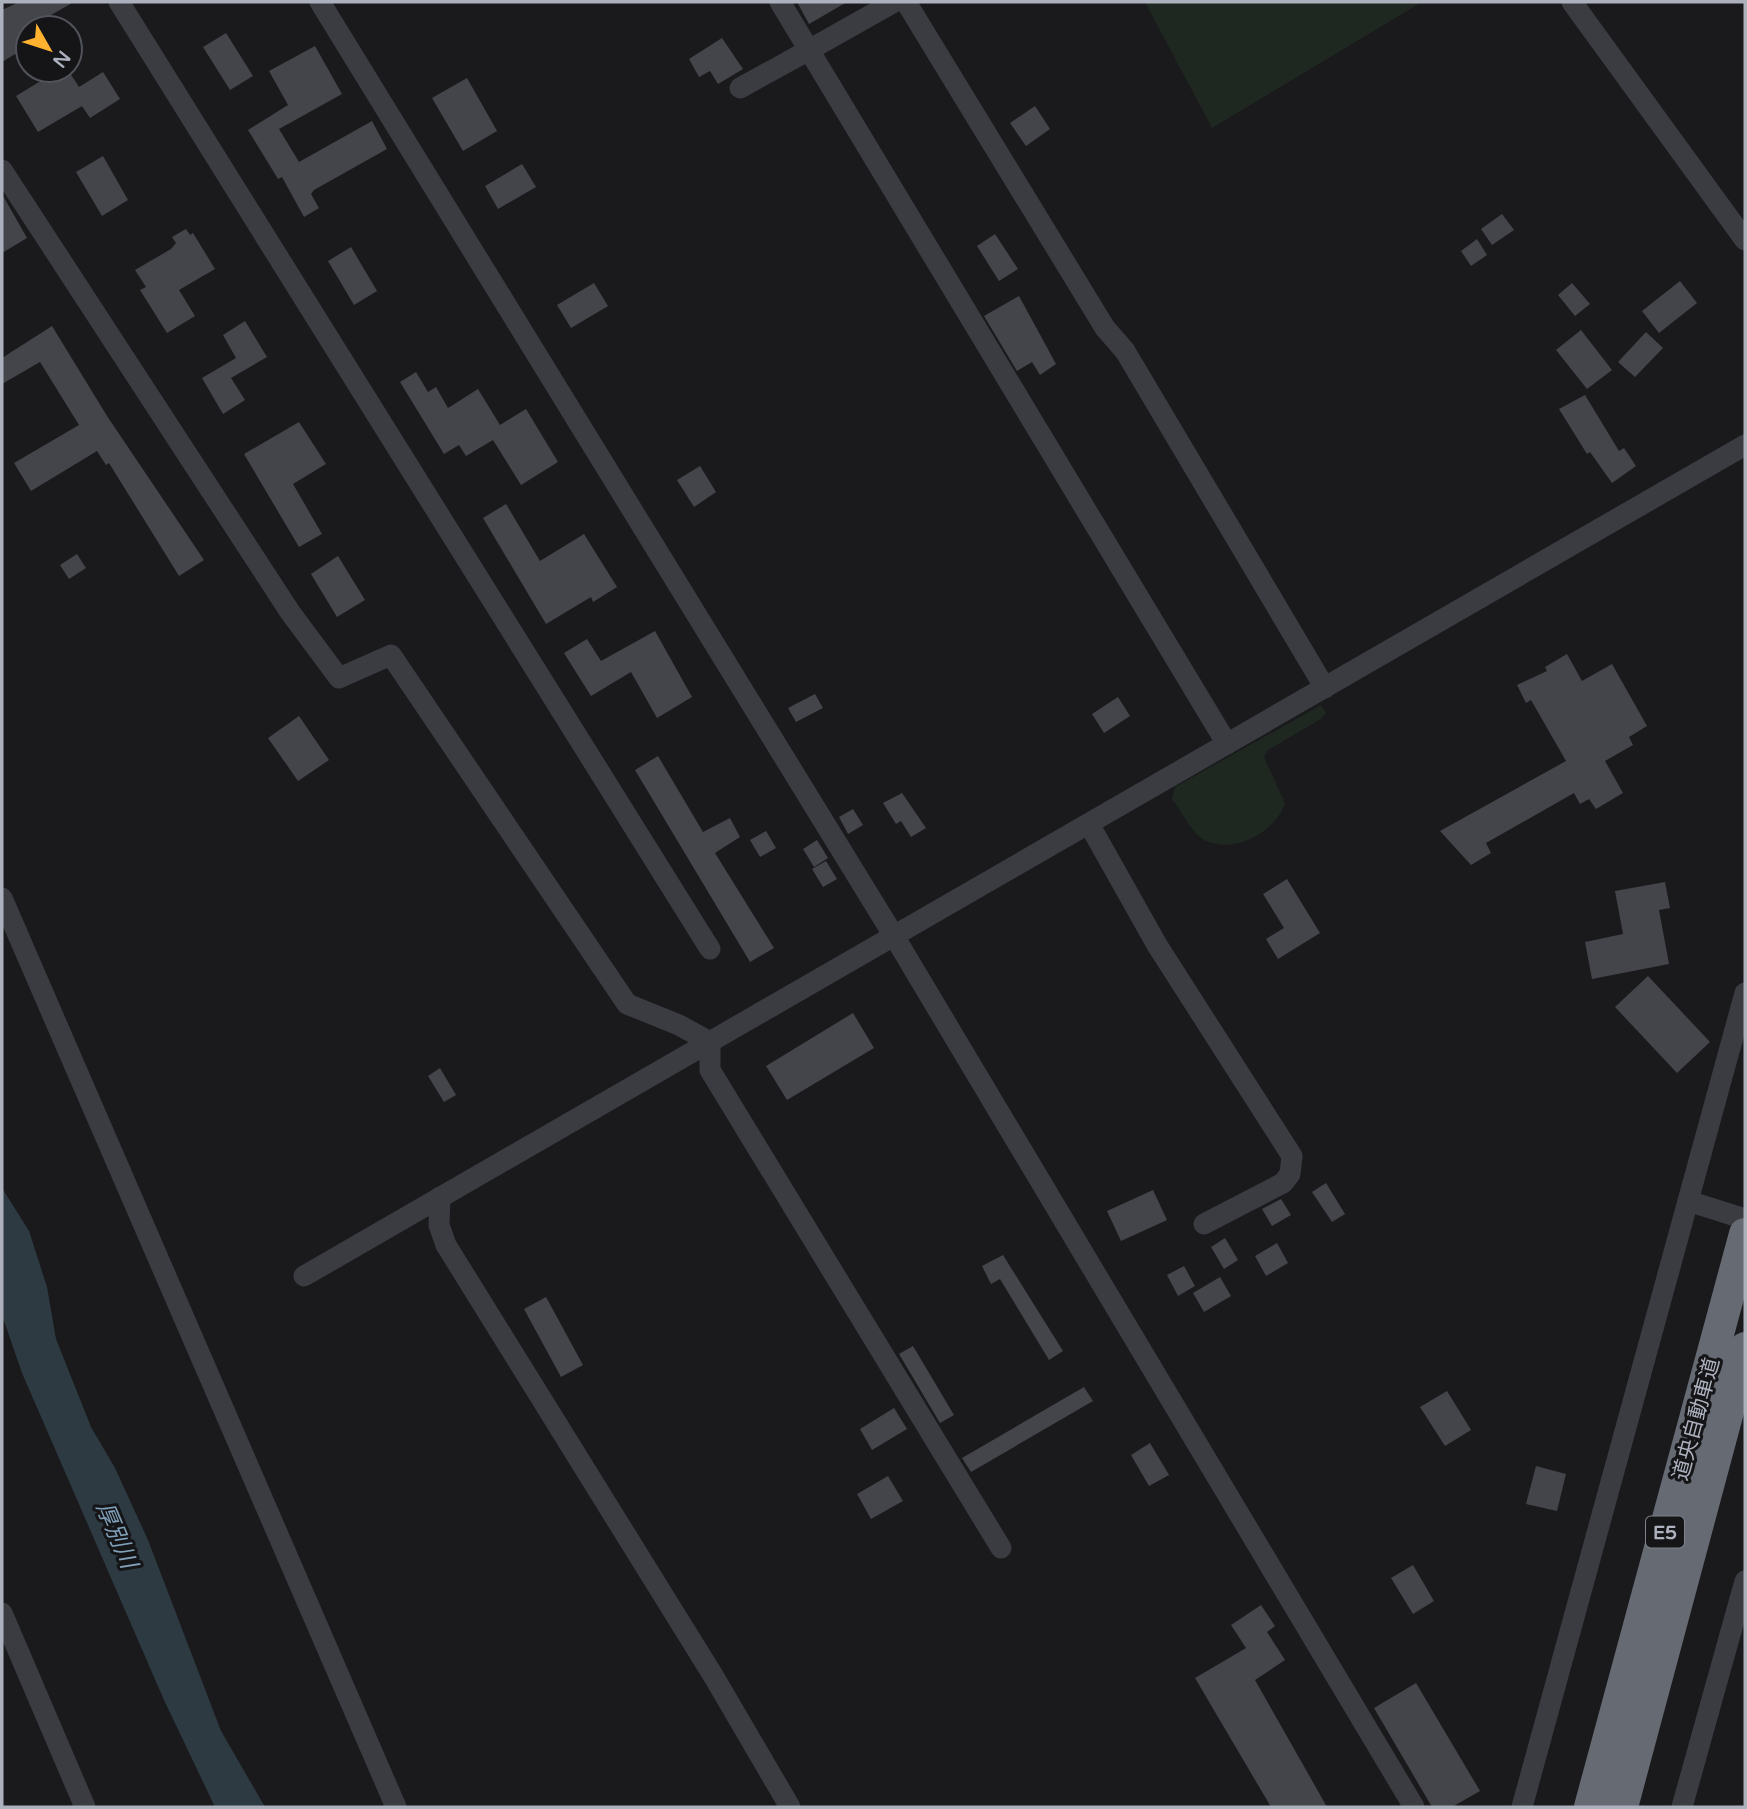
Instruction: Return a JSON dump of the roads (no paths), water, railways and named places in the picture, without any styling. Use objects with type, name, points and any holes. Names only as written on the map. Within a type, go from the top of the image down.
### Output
[{"type":"highway","name":"道央自動車道","points":[[1610,1795],[1745,1234]]},
{"type":"highway","name":"道央自動車道","points":[[1610,1795],[1745,1348]]},
{"type":"street","points":[[119,2],[710,949]]},
{"type":"street","points":[[320,2],[894,936],[1414,1807]]},
{"type":"street","points":[[780,2],[1227,744]]},
{"type":"street","points":[[740,88],[894,2]]},
{"type":"street","points":[[906,2],[1105,328],[1125,351],[1325,688]]},
{"type":"street","points":[[1572,2],[1745,240]]},
{"type":"street","points":[[2,170],[290,612],[339,678],[391,655],[627,1004],[679,1025],[710,1042]]},
{"type":"street","points":[[304,1276],[1745,445]]},
{"type":"street","points":[[1089,824],[1157,945],[1292,1156],[1290,1174],[1283,1183],[1204,1224]]},
{"type":"street","points":[[2,898],[396,1807]]},
{"type":"street","points":[[1522,1807],[1745,993]]},
{"type":"street","points":[[710,1042],[710,1070],[1001,1548]]},
{"type":"street","points":[[440,1197],[439,1225],[446,1245],[714,1678],[790,1807]]},
{"type":"street","points":[[1688,1201],[1745,1219]]},
{"type":"street","points":[[1682,1807],[1745,1581]]},
{"type":"street","points":[[2,1613],[85,1807]]},
{"type":"water","name":"厚別川","points":[[2,1188],[29,1231],[47,1287],[56,1339],[91,1427],[115,1468],[148,1540],[221,1731],[265,1807],[215,1807],[164,1700],[22,1373],[2,1315]]}]
